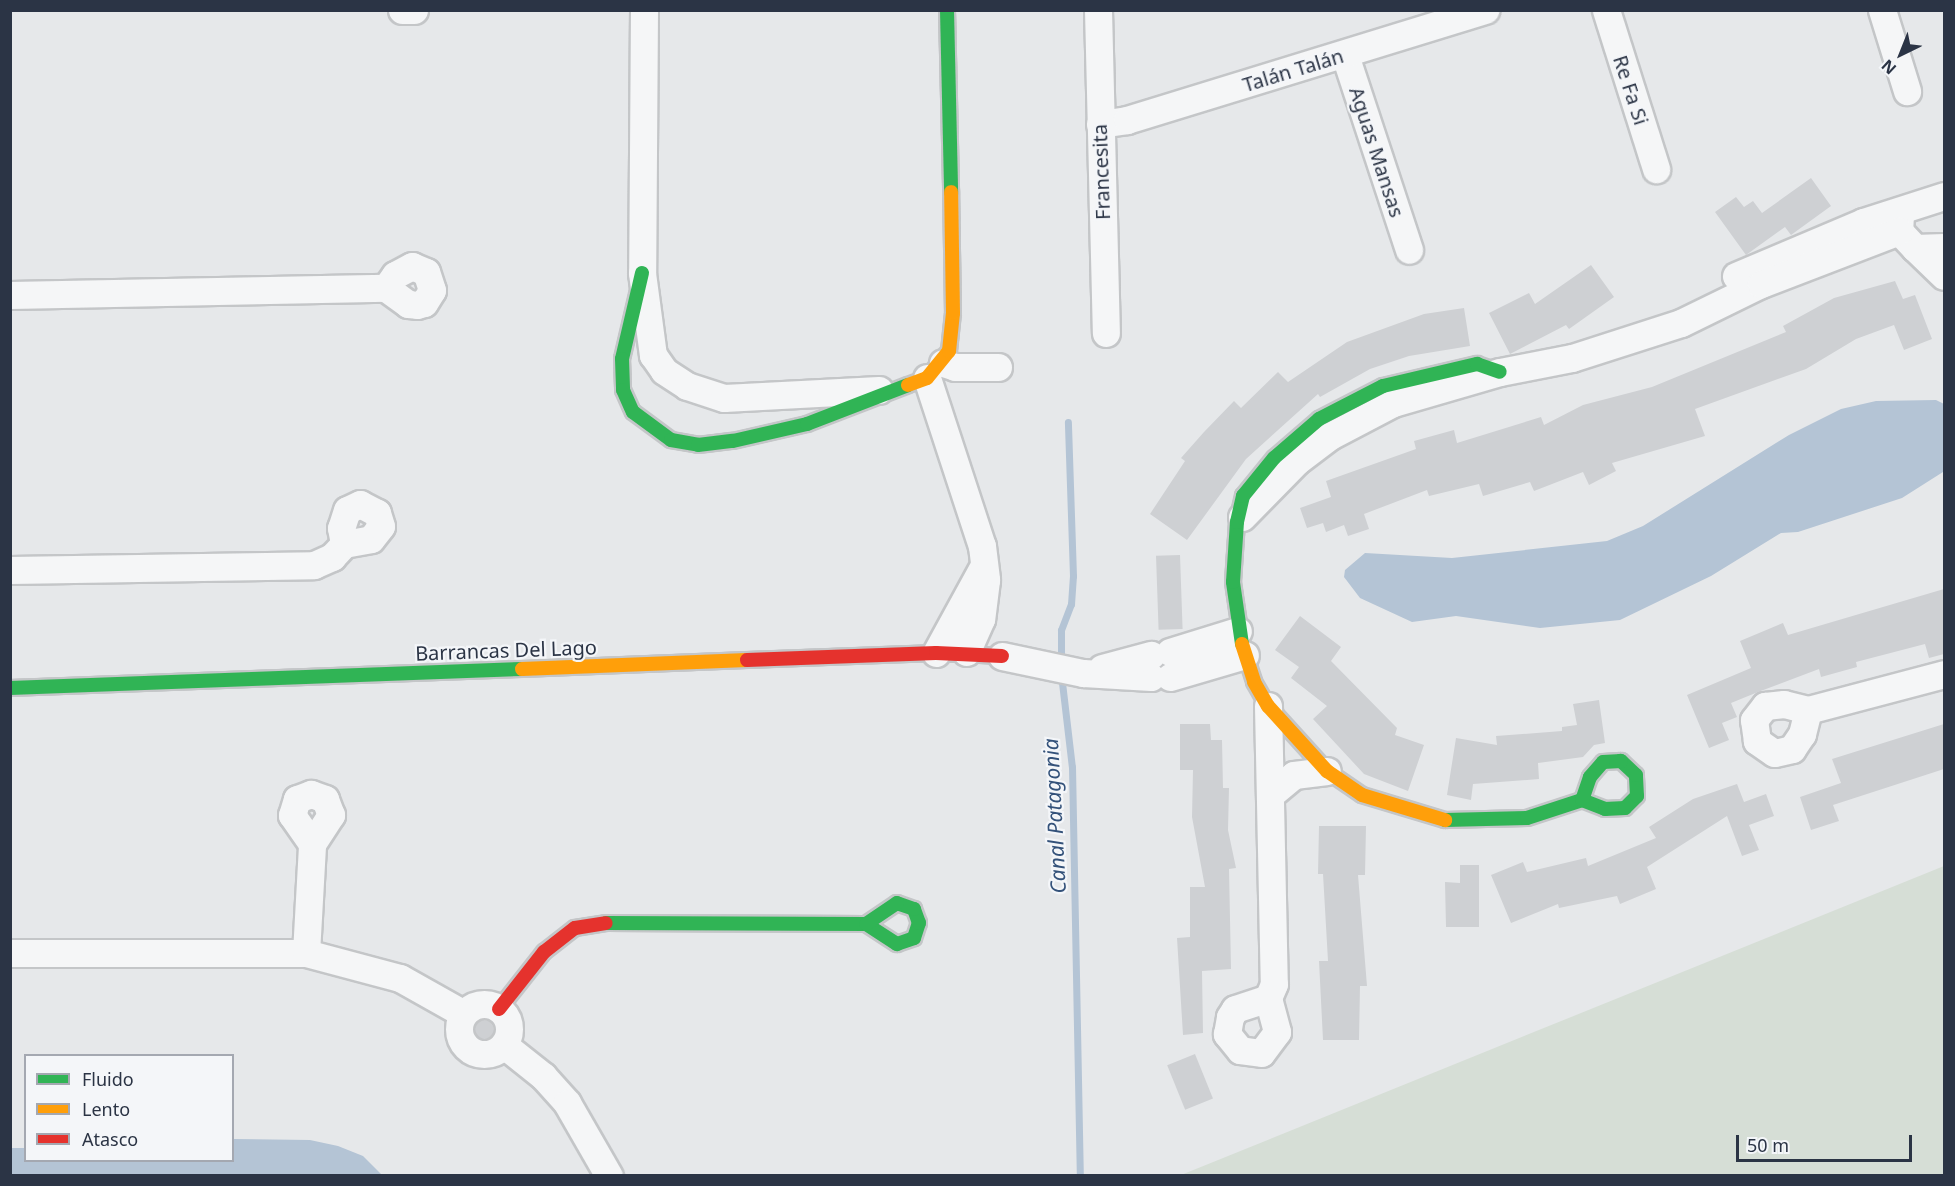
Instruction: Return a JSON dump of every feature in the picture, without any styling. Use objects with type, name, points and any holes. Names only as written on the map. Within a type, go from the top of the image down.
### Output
[{"type":"street","points":[[402,10],[414,10]]},
{"type":"street","points":[[635,10],[641,40]]},
{"type":"street","points":[[644,10],[641,40],[642,273],[653,355],[664,371],[687,386],[734,399],[901,388]]},
{"type":"street","points":[[935,370],[949,351],[953,313],[947,10]]},
{"type":"street","name":"Francesita","points":[[1098,10],[1106,333]]},
{"type":"street","name":"Talán Talán","points":[[1100,124],[1126,120],[1345,55],[1485,10]]},
{"type":"street","name":"Re Fa Si","points":[[1606,10],[1656,169]]},
{"type":"street","points":[[1882,10],[1907,91]]},
{"type":"street","name":"Aguas Mansas","points":[[1345,55],[1409,250]]},
{"type":"street","points":[[1582,800],[1527,818],[1437,820],[1362,795],[1327,771],[1268,706],[1242,643],[1233,582],[1237,522],[1298,461],[1357,420],[1393,403],[1500,372],[1572,358],[1645,333],[1671,309],[1728,280],[1907,228],[1944,196]]},
{"type":"street","points":[[1907,228],[1944,247]]},
{"type":"street","points":[[1907,228],[1944,276]]},
{"type":"street","points":[[642,273],[622,359],[623,390],[633,412],[671,440],[698,445],[766,435],[901,388],[935,370],[955,367],[998,367]]},
{"type":"street","points":[[10,295],[386,288]]},
{"type":"street","points":[[935,370],[982,546],[981,620],[966,652]]},
{"type":"street","points":[[10,570],[314,565],[332,557],[344,544]]},
{"type":"street","points":[[936,653],[983,567]]},
{"type":"street","points":[[1012,658],[1083,673],[1161,665],[1242,643]]},
{"type":"street","name":"Barrancas Del Lago","points":[[10,688],[966,652],[1012,658]]},
{"type":"street","points":[[1808,710],[1944,674]]},
{"type":"street","points":[[1268,706],[1274,984],[1268,998]]},
{"type":"street","points":[[1270,795],[1294,775],[1327,771]]},
{"type":"street","points":[[306,953],[312,844]]},
{"type":"street","points":[[499,1009],[544,952],[575,928],[609,923],[866,924]]},
{"type":"street","points":[[10,953],[306,953],[400,978],[464,1014]]},
{"type":"street","points":[[485,1004],[499,1009],[509,1030],[504,1045],[489,1054],[472,1051],[459,1030],[464,1014],[485,1004]]},
{"type":"street","points":[[504,1045],[543,1076],[567,1103],[609,1176]]},
{"type":"shaded area","points":[[1944,866],[1944,1175],[1181,1175]]},
{"type":"water","points":[[1936,400],[1944,404],[1943,472],[1902,498],[1798,532],[1781,533],[1711,576],[1620,620],[1540,628],[1456,616],[1412,622],[1360,598],[1344,577],[1345,570],[1365,553],[1452,558],[1607,541],[1643,526],[1789,435],[1841,409],[1876,401]]},
{"type":"water","points":[[234,1139],[310,1140],[338,1146],[363,1156],[382,1175],[11,1175],[11,1148],[24,1148],[24,1162],[234,1162]]},
{"type":"building","points":[[1811,178],[1831,206],[1791,235],[1785,227],[1746,255],[1715,212],[1736,197],[1744,207],[1753,201],[1762,213]]},
{"type":"building","points":[[1591,265],[1614,297],[1569,329],[1566,325],[1510,354],[1489,313],[1529,293],[1535,304]]},
{"type":"building","points":[[1895,281],[1903,299],[1915,295],[1932,339],[1904,350],[1894,325],[1856,339],[1806,369],[1695,409],[1705,436],[1612,463],[1616,471],[1589,485],[1583,472],[1534,491],[1530,482],[1483,496],[1479,484],[1429,496],[1427,490],[1364,514],[1369,529],[1348,536],[1344,525],[1326,532],[1323,523],[1307,528],[1300,508],[1331,497],[1326,481],[1416,449],[1414,441],[1454,430],[1457,443],[1541,417],[1544,425],[1583,405],[1652,387],[1786,332],[1783,326],[1834,298]]},
{"type":"building","points":[[1464,308],[1470,346],[1409,356],[1370,369],[1320,397],[1318,394],[1246,459],[1187,540],[1150,514],[1185,461],[1181,458],[1204,432],[1234,401],[1241,408],[1278,372],[1288,382],[1347,342],[1424,314]]},
{"type":"building","points":[[1180,555],[1183,629],[1159,630],[1156,556]]},
{"type":"building","points":[[1944,589],[1944,654],[1929,658],[1925,644],[1856,662],[1857,667],[1821,677],[1819,669],[1758,692],[1731,703],[1737,717],[1722,723],[1729,740],[1709,748],[1687,695],[1751,668],[1740,641],[1783,623],[1788,635]]},
{"type":"building","points":[[1300,616],[1341,647],[1331,661],[1397,728],[1395,735],[1424,745],[1408,791],[1364,774],[1313,719],[1327,706],[1291,678],[1299,667],[1275,650]]},
{"type":"building","points":[[1599,700],[1605,743],[1594,745],[1583,757],[1538,763],[1539,779],[1473,784],[1471,800],[1447,795],[1456,738],[1497,745],[1496,736],[1562,731],[1562,727],[1577,725],[1573,704]]},
{"type":"building","points":[[1180,724],[1210,724],[1211,740],[1222,740],[1223,788],[1229,788],[1228,830],[1236,868],[1229,869],[1231,969],[1202,971],[1203,1033],[1183,1035],[1177,938],[1190,937],[1190,887],[1205,887],[1192,817],[1193,770],[1180,770]]},
{"type":"building","points":[[1944,724],[1944,769],[1833,805],[1839,821],[1811,830],[1800,797],[1841,783],[1832,759]]},
{"type":"building","points":[[1737,784],[1744,802],[1766,794],[1774,816],[1749,825],[1759,850],[1742,856],[1727,816],[1647,867],[1656,889],[1620,904],[1617,896],[1559,908],[1558,904],[1511,923],[1491,875],[1523,862],[1527,872],[1586,858],[1588,866],[1656,838],[1649,827],[1693,799]]},
{"type":"building","points":[[1319,826],[1366,826],[1365,875],[1358,875],[1367,986],[1360,986],[1359,1040],[1323,1040],[1319,961],[1328,961],[1323,874],[1318,874]]},
{"type":"building","points":[[1460,865],[1479,865],[1479,927],[1446,927],[1445,882],[1460,883]]},
{"type":"building","points":[[483,1020],[493,1027],[494,1031],[487,1041],[483,1042],[473,1035],[472,1031],[479,1021]]},
{"type":"building","points":[[1195,1054],[1213,1099],[1185,1110],[1167,1065]]},
{"type":"waterway","name":"Canal Patagonia","points":[[1061,663],[1061,630],[1071,604],[1073,576],[1068,422]]},
{"type":"waterway","name":"Canal Patagonia","points":[[1061,674],[1072,767],[1080,1176]]},
{"type":"traffic: fast","points":[[947,10],[951,192]]},
{"type":"traffic: fast","points":[[642,273],[622,359],[623,390],[633,412],[671,440],[698,445],[733,441],[807,424],[908,385]]},
{"type":"traffic: fast","points":[[1242,644],[1233,582],[1237,522],[1243,496],[1274,458],[1319,419],[1383,386],[1477,364],[1500,372]]},
{"type":"traffic: fast","points":[[10,688],[522,669]]},
{"type":"traffic: fast","points":[[1445,820],[1527,818],[1582,800],[1605,809],[1625,808],[1637,796],[1636,775],[1621,761],[1603,762],[1590,777],[1582,800]]},
{"type":"traffic: fast","points":[[606,923],[866,924],[897,944],[914,938],[919,923],[914,909],[897,903],[866,924]]},
{"type":"traffic: slow","points":[[908,385],[927,378],[949,351],[953,313],[951,192]]},
{"type":"traffic: slow","points":[[1242,644],[1254,682],[1268,706],[1327,771],[1362,795],[1445,820]]},
{"type":"traffic: slow","points":[[522,669],[747,660]]},
{"type":"traffic: jam","points":[[747,660],[936,653],[1002,656]]},
{"type":"traffic: jam","points":[[499,1009],[544,952],[575,928],[606,923]]}]
